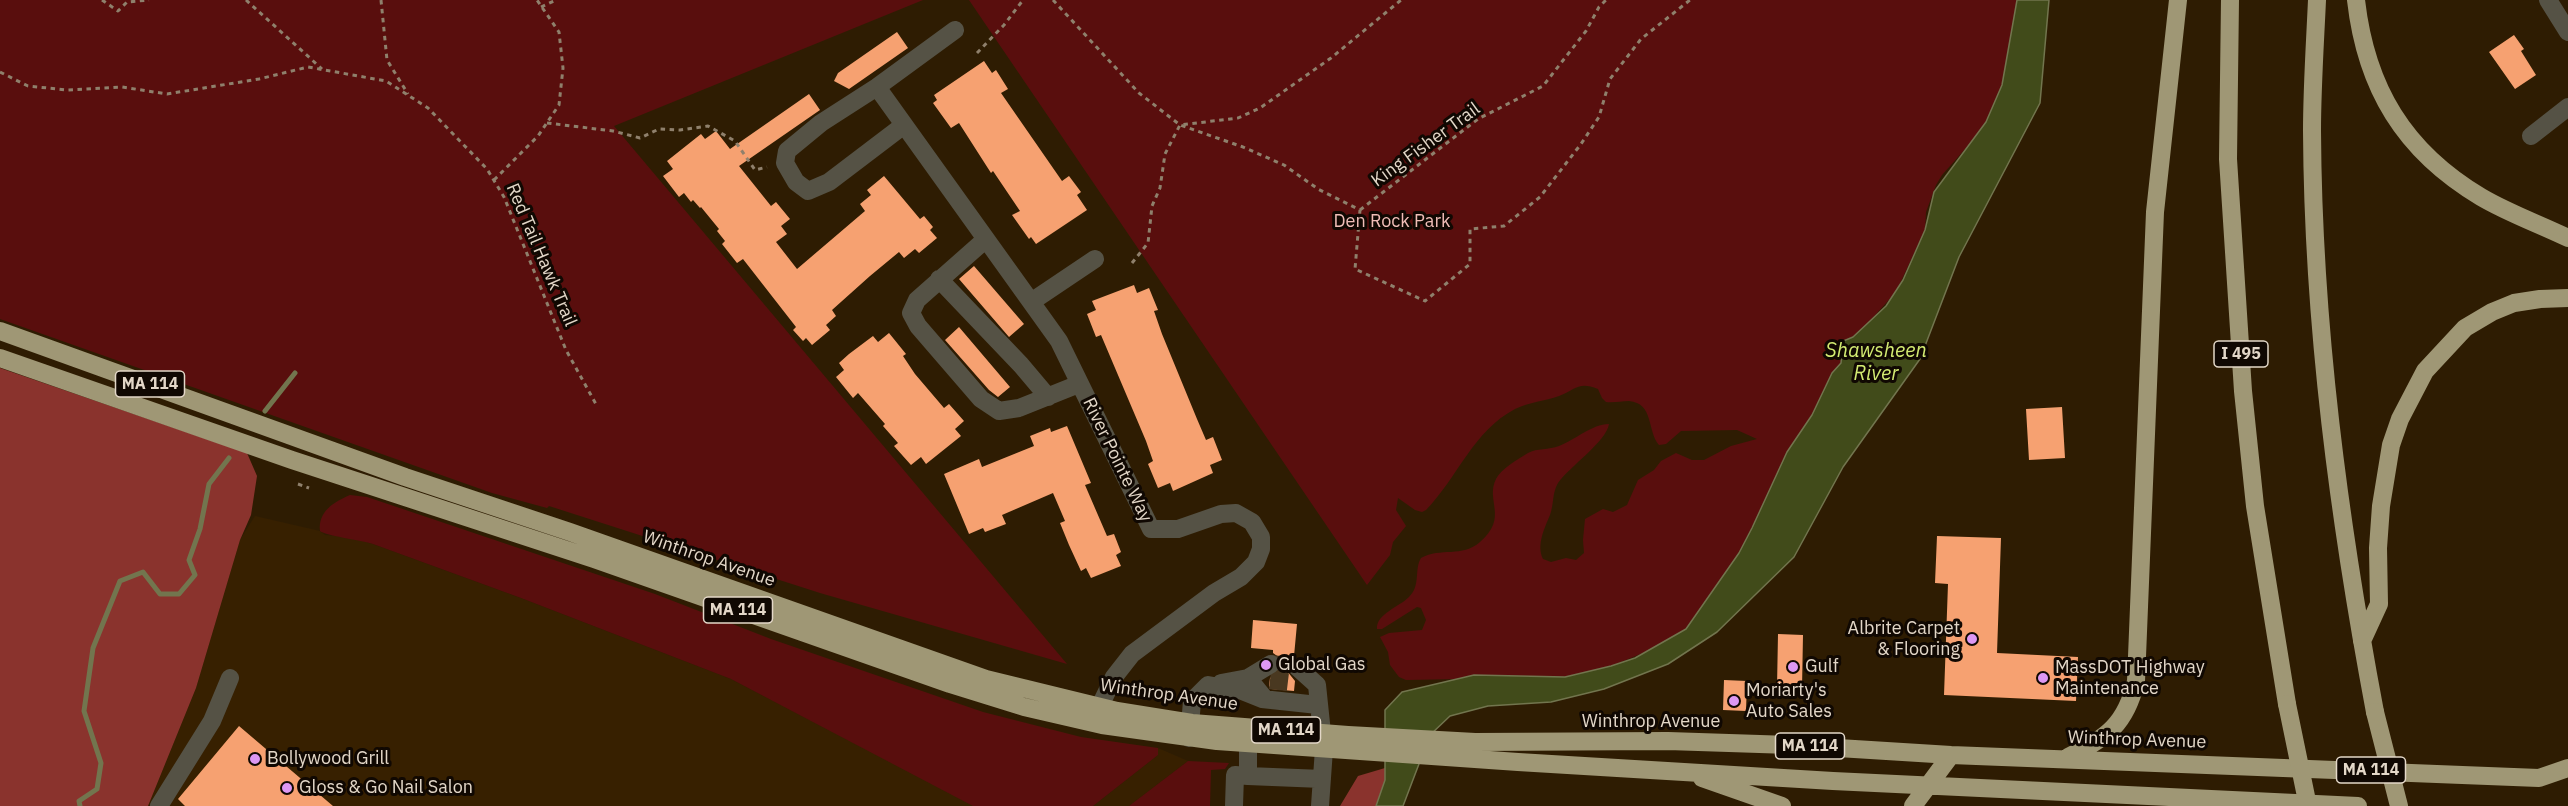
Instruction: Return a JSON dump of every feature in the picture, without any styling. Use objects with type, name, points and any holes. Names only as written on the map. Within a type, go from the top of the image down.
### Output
[{"type":"highway","points":[[2065,759],[2095,744],[2111,732],[2127,709],[2136,681],[2155,212],[2178,0]]},
{"type":"highway","name":"I 495","points":[[2230,0],[2228,159],[2243,391],[2255,506],[2287,705],[2308,806]]},
{"type":"highway","points":[[2317,0],[2312,131],[2325,386],[2362,641],[2375,712],[2399,806]]},
{"type":"highway","points":[[2356,0],[2360,34],[2371,71],[2379,90],[2414,144],[2434,165],[2482,198],[2568,238]]},
{"type":"highway","points":[[2362,641],[2379,604],[2378,548],[2381,506],[2391,445],[2400,419],[2425,371],[2465,328],[2492,312],[2514,303],[2568,298]]},
{"type":"highway","name":"Winthrop Avenue","points":[[0,331],[405,477],[570,532],[948,666],[1097,716]]},
{"type":"highway","name":"Winthrop Avenue","points":[[0,358],[292,460],[594,559],[950,684],[1024,707],[1249,736],[1434,748],[1680,772],[2198,800],[2358,806]]},
{"type":"highway","name":"Winthrop Avenue","points":[[1434,748],[1475,742],[1690,742],[2539,778],[2568,768]]},
{"type":"highway","points":[[1913,806],[1951,754]]},
{"type":"highway","points":[[1680,772],[1765,798],[1782,806]]},
{"type":"highway","points":[[2150,806],[2198,800]]},
{"type":"street","points":[[2548,0],[2568,32]]},
{"type":"street","points":[[904,124],[829,182],[808,191],[796,182],[785,162],[787,151],[821,123],[877,87],[955,30]]},
{"type":"street","name":"River Pointe Way","points":[[877,87],[1059,341],[1151,529],[1178,529],[1221,514],[1236,513],[1252,522],[1261,537],[1261,549],[1256,562],[1240,577],[1214,593],[1132,654],[1114,676],[1097,716]]},
{"type":"street","points":[[2531,136],[2568,107]]},
{"type":"street","points":[[986,238],[917,300],[910,313],[918,326],[981,399],[999,411],[1019,408],[1079,384]]},
{"type":"street","points":[[1031,302],[1095,259]]},
{"type":"street","points":[[939,279],[1021,365],[1048,397]]},
{"type":"street","points":[[159,806],[212,721],[230,678]]},
{"type":"street","points":[[1295,681],[1317,684],[1323,741],[1320,806]]},
{"type":"street","points":[[1190,730],[1192,701],[1208,685],[1263,684],[1318,705]]},
{"type":"street","points":[[1208,685],[1242,691],[1263,684]]},
{"type":"street","points":[[1248,776],[1249,736]]},
{"type":"street","points":[[1234,806],[1235,775],[1322,780]]},
{"type":"path","points":[[102,0],[118,11],[127,2],[149,0]]},
{"type":"path","points":[[246,0],[323,70]]},
{"type":"path","points":[[381,0],[387,60],[408,95]]},
{"type":"path","points":[[494,180],[538,136],[559,105],[562,68],[559,32],[537,0]]},
{"type":"path","points":[[541,7],[556,0]]},
{"type":"path","points":[[977,53],[1004,25],[1023,0]]},
{"type":"path","points":[[1053,0],[1139,93],[1180,125],[1243,147],[1284,165],[1318,189],[1360,210],[1354,269],[1425,301],[1470,264],[1470,229],[1504,226],[1540,197],[1599,117],[1610,79],[1641,39],[1690,0]]},
{"type":"path","points":[[1180,125],[1238,118],[1260,108],[1330,58],[1401,0]]},
{"type":"path","name":"King Fisher Trail","points":[[1360,210],[1478,119],[1543,86],[1587,31],[1599,7],[1606,0]]},
{"type":"path","name":"Red Tail Hawk Trail","points":[[0,72],[28,86],[67,90],[122,87],[167,94],[259,79],[308,67],[386,81],[428,108],[487,169],[504,196],[566,350],[597,406]]},
{"type":"path","points":[[547,123],[613,131],[640,138],[659,129],[680,130],[708,126],[735,141],[755,170],[785,162]]},
{"type":"path","points":[[1132,263],[1148,243],[1152,206],[1160,188],[1165,154],[1180,125]]},
{"type":"path","points":[[298,483],[309,488]]},
{"type":"shaded area","points":[[0,368],[247,453],[257,476],[251,515],[240,540],[196,688],[148,806],[0,806]]},
{"type":"shaded area","points":[[255,516],[320,531],[325,535],[350,537],[373,544],[731,679],[976,806],[148,806],[196,688],[240,540]]},
{"type":"shaded area","points":[[1158,748],[1188,761],[1129,806],[1093,806],[1158,755]]},
{"type":"shaded area","points":[[1385,768],[1385,780],[1376,806],[1340,806],[1358,776]]},
{"type":"green space","points":[[0,0],[923,0],[614,126],[1067,664],[820,593],[549,506],[547,508],[492,493],[0,319]]},
{"type":"green space","name":"Den Rock Park","points":[[969,0],[2018,0],[2002,85],[1989,117],[1936,185],[1926,212],[1925,230],[1896,292],[1859,333],[1839,344],[1843,356],[1841,363],[1829,379],[1812,415],[1787,452],[1774,484],[1739,553],[1686,629],[1653,649],[1611,666],[1565,677],[1406,680],[1399,677],[1390,665],[1388,652],[1380,637],[1389,633],[1422,630],[1426,620],[1421,608],[1417,607],[1382,629],[1377,629],[1380,619],[1413,593],[1421,558],[1436,553],[1466,550],[1480,542],[1489,533],[1495,517],[1493,487],[1496,479],[1515,461],[1532,451],[1559,446],[1590,429],[1609,424],[1595,446],[1558,483],[1542,536],[1540,548],[1543,559],[1551,562],[1566,558],[1576,560],[1584,553],[1585,519],[1603,509],[1613,512],[1627,505],[1638,480],[1654,470],[1661,461],[1676,453],[1692,460],[1704,460],[1731,446],[1757,439],[1737,430],[1681,431],[1666,444],[1659,445],[1643,407],[1629,401],[1606,402],[1598,389],[1586,386],[1520,407],[1500,418],[1488,429],[1426,510],[1422,512],[1415,510],[1398,498],[1396,510],[1406,526],[1393,542],[1390,555],[1367,585]]},
{"type":"green space","points":[[350,495],[367,497],[655,594],[771,639],[983,712],[1081,737],[1158,748],[1158,755],[1093,806],[973,806],[731,679],[373,544],[320,531],[322,518],[328,508]]},
{"type":"green space","points":[[1188,761],[1229,763],[1225,769],[1211,770],[1210,806],[1129,806]]},
{"type":"water","name":"Shawsheen River","points":[[2017,0],[2049,0],[2040,103],[1959,257],[1920,359],[1843,467],[1794,557],[1717,632],[1668,664],[1604,689],[1551,702],[1488,706],[1450,716],[1430,735],[1403,806],[1376,806],[1385,780],[1385,710],[1402,692],[1474,675],[1565,677],[1635,658],[1686,629],[1739,553],[1787,452],[1812,415],[1832,373],[1841,363],[1842,353],[1838,346],[1841,342],[1853,337],[1886,306],[1903,280],[1925,230],[1934,192],[1986,122],[2002,85]]},
{"type":"building","points":[[897,32],[908,48],[849,89],[834,81],[838,73]]},
{"type":"building","points":[[2514,35],[2524,49],[2521,51],[2536,75],[2515,89],[2489,52]]},
{"type":"building","points":[[984,61],[992,73],[996,70],[1008,89],[1001,93],[1062,181],[1069,176],[1081,192],[1077,195],[1087,210],[1036,244],[1031,237],[1029,239],[1012,215],[1020,211],[993,171],[991,173],[959,123],[951,128],[933,103],[937,100],[934,95]]},
{"type":"building","points":[[809,94],[820,110],[739,166],[771,206],[776,202],[790,219],[781,226],[787,234],[776,242],[797,269],[865,211],[860,204],[871,195],[867,190],[884,176],[920,219],[924,216],[933,227],[930,230],[937,238],[919,253],[915,249],[904,258],[899,252],[870,276],[832,310],[836,316],[826,325],[830,330],[812,345],[806,338],[803,341],[793,330],[796,327],[743,259],[737,263],[722,244],[725,241],[717,231],[719,229],[701,207],[693,200],[691,202],[684,193],[679,197],[663,176],[673,169],[667,161],[701,134],[705,139],[716,131],[730,149]]},
{"type":"building","points":[[974,266],[1024,324],[1009,337],[959,279]]},
{"type":"building","points":[[1134,285],[1137,293],[1149,288],[1158,310],[1154,311],[1162,334],[1197,419],[1206,440],[1213,437],[1222,460],[1210,465],[1213,473],[1173,491],[1170,483],[1158,488],[1148,464],[1153,461],[1146,441],[1101,335],[1096,337],[1087,314],[1096,310],[1092,301]]},
{"type":"building","points":[[959,327],[1010,387],[998,397],[989,390],[945,340]]},
{"type":"building","points":[[889,333],[906,354],[903,356],[915,374],[944,408],[949,404],[964,421],[955,429],[961,436],[926,464],[921,457],[911,465],[894,446],[898,443],[883,426],[885,424],[858,393],[853,398],[836,377],[844,370],[839,363],[849,354],[873,336],[878,342]]},
{"type":"building","points":[[2062,407],[2065,458],[2029,460],[2026,409]]},
{"type":"building","points":[[1067,426],[1091,483],[1085,485],[1107,536],[1114,534],[1121,552],[1116,555],[1121,566],[1091,578],[1086,568],[1081,571],[1069,545],[1060,523],[1065,521],[1053,493],[1002,515],[1006,524],[985,532],[983,528],[969,534],[944,474],[979,459],[982,467],[1034,446],[1030,436],[1050,428],[1051,432]]},
{"type":"building","name":"Albrite Carpet & Flooring","points":[[1937,536],[2001,538],[1997,653],[2078,657],[2076,701],[1944,695],[1948,584],[1935,583]]},
{"type":"building","points":[[1253,620],[1297,624],[1294,656],[1286,665],[1287,671],[1295,681],[1294,691],[1271,689],[1269,686],[1270,678],[1281,670],[1282,663],[1273,650],[1251,648]]},
{"type":"building","points":[[1778,634],[1803,635],[1802,688],[1777,687]]},
{"type":"building","points":[[1724,680],[1747,681],[1746,711],[1723,710]]},
{"type":"building","points":[[239,726],[333,806],[185,806],[178,799]]},
{"type":"waterway","points":[[265,411],[295,373]]},
{"type":"waterway","points":[[80,806],[79,801],[97,789],[101,763],[84,711],[93,648],[120,581],[143,572],[160,594],[179,594],[195,575],[189,560],[200,529],[209,484],[229,458]]},
{"type":"tunnel","points":[[1271,664],[1297,667]]},
{"type":"tunnel","points":[[1270,680],[1295,683]]},
{"type":"place","name":"Albrite Carpet & Flooring","points":[[1972,639]]},
{"type":"place","name":"Global Gas","points":[[1266,665]]},
{"type":"place","name":"Gulf","points":[[1793,667]]},
{"type":"place","name":"MassDOT Highway Maintenance","points":[[2043,678]]},
{"type":"place","name":"Moriarty's Auto Sales","points":[[1734,701]]},
{"type":"place","name":"Bollywood Grill","points":[[255,759]]},
{"type":"place","name":"Gloss & Go Nail Salon","points":[[287,788]]}]
